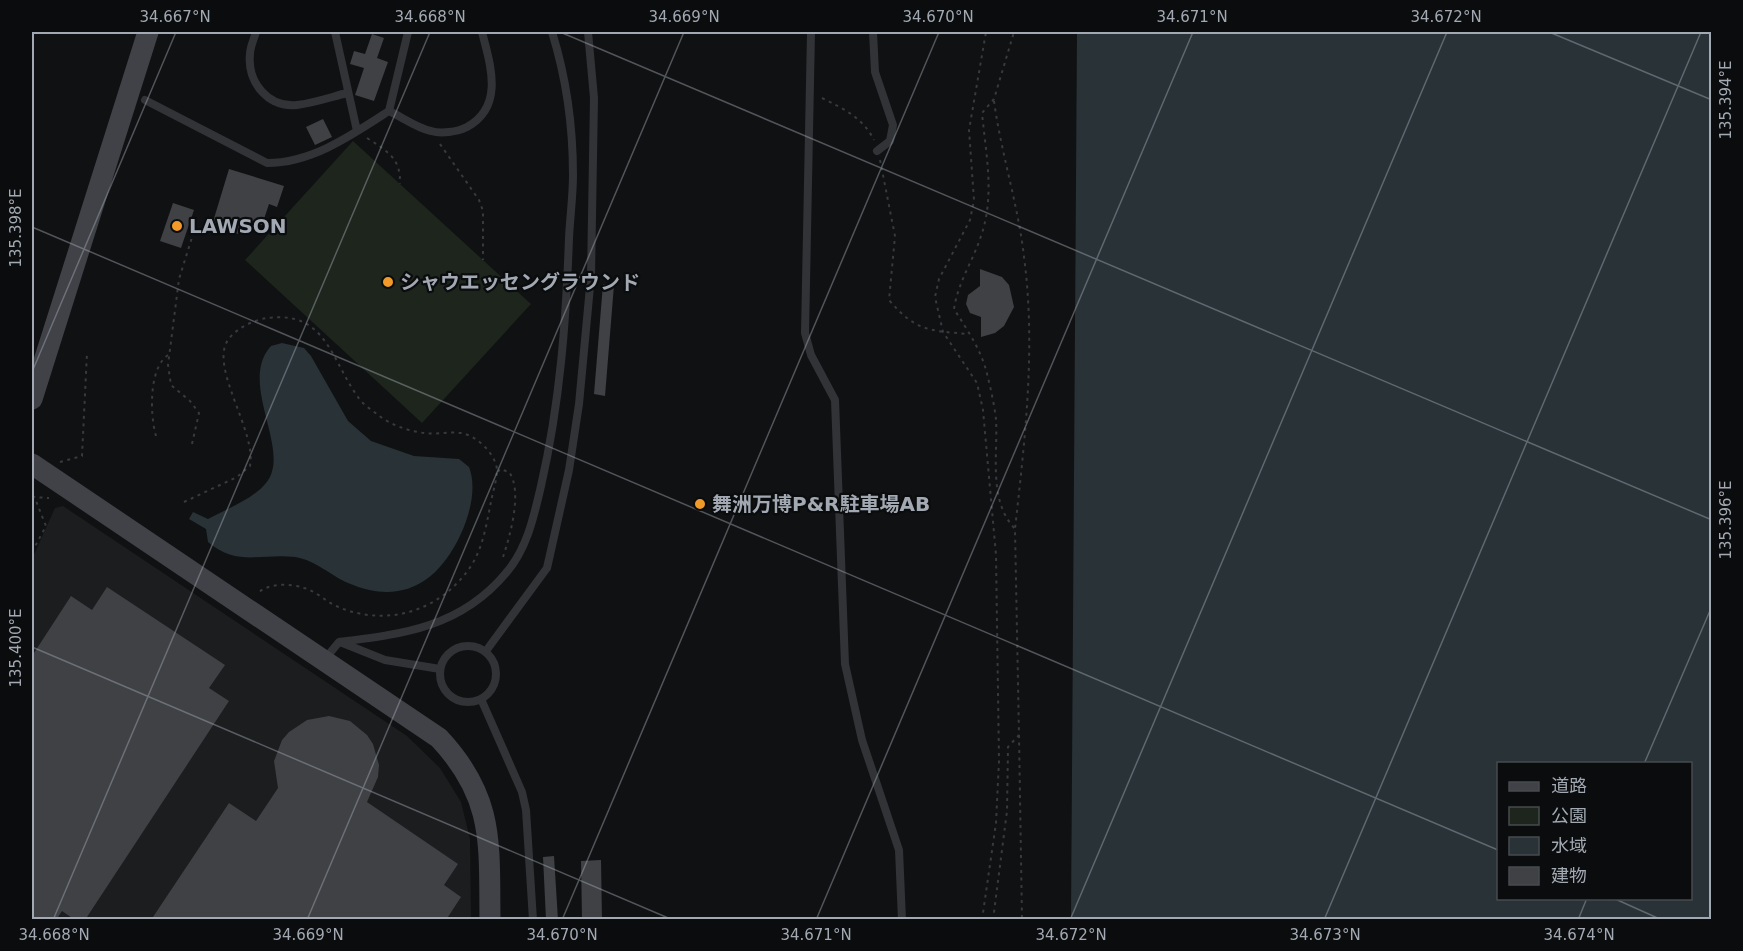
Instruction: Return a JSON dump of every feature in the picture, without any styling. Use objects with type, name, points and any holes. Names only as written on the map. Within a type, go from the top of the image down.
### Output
[{"type":"street","points":[[32,399],[148,32]]},
{"type":"street","points":[[32,464],[438,738],[465,770],[484,811],[489,843],[489,920]]},
{"type":"lane","points":[[256,32],[250,53],[250,63],[254,81],[266,97],[296,105],[347,93]]},
{"type":"lane","points":[[335,32],[357,131]]},
{"type":"lane","points":[[145,100],[267,163],[289,163],[307,157],[357,131],[389,111],[408,32]]},
{"type":"lane","points":[[389,111],[431,132],[462,130],[473,124],[488,104],[492,94],[493,80],[482,32]]},
{"type":"lane","points":[[324,660],[339,642],[411,632],[430,626],[473,604],[507,572],[521,551],[534,514],[546,465],[559,398],[567,320],[573,174],[567,99],[552,32]]},
{"type":"lane","points":[[486,651],[547,568],[569,470],[585,358],[591,276],[594,98],[588,32]]},
{"type":"lane","points":[[811,32],[805,333],[811,355],[835,400],[845,664],[860,732],[899,850],[902,920]]},
{"type":"lane","points":[[873,32],[875,72],[893,125],[890,141],[878,152]]},
{"type":"lane","points":[[339,642],[385,660],[440,669]]},
{"type":"lane","points":[[470,645],[486,651],[492,658],[496,676],[494,686],[481,699],[472,702],[455,699],[442,687],[440,669],[447,654],[454,649],[470,645]]},
{"type":"lane","points":[[481,699],[517,780],[526,810],[532,920]]},
{"type":"path","points":[[982,920],[996,823],[999,761],[996,555],[987,481],[983,410],[977,383],[943,332],[935,297],[939,279],[959,247],[970,220],[974,200],[969,130],[986,32]]},
{"type":"path","points":[[1014,32],[994,99],[982,113],[989,207],[981,238],[964,272],[954,309],[986,368],[995,417],[998,498],[1006,519],[1015,529]]},
{"type":"path","points":[[822,98],[845,109],[866,126],[878,152],[895,236],[889,300],[905,319],[925,329],[969,334]]},
{"type":"path","points":[[994,99],[1004,162],[1018,213],[1025,271],[1029,352],[1026,428],[1015,529],[1022,920]]},
{"type":"path","points":[[357,131],[396,159],[400,170],[400,184]]},
{"type":"path","points":[[431,132],[479,200],[483,212],[483,260]]},
{"type":"path","points":[[192,444],[199,413],[190,401],[171,386],[168,365],[179,279],[194,231]]},
{"type":"path","points":[[184,502],[237,477],[250,466],[250,447],[223,360],[226,341],[235,332],[258,320],[276,317],[294,318],[320,334],[334,352],[358,399],[379,415],[410,430],[426,434],[462,433],[471,436],[483,446],[496,464],[485,530],[472,565],[458,583],[440,598],[420,608],[375,617],[334,605],[304,588],[285,585],[267,587],[253,598]]},
{"type":"path","points":[[57,463],[82,456],[87,353]]},
{"type":"path","points":[[156,436],[150,418],[156,368],[163,358],[170,354]]},
{"type":"path","points":[[496,474],[500,469],[510,472],[515,492],[513,522],[502,559],[507,572]]},
{"type":"path","points":[[33,496],[53,499]]},
{"type":"path","points":[[32,552],[46,526],[33,496]]},
{"type":"path","points":[[993,920],[1007,811],[1008,747],[1019,735]]},
{"type":"shaded area","points":[[63,506],[407,736],[440,768],[461,802],[470,839],[471,919],[32,920],[32,559],[55,508]]},
{"type":"green space","name":"シャウエッセングラウンド","points":[[353,141],[531,304],[422,423],[245,260]]},
{"type":"water","points":[[1077,32],[1711,32],[1711,919],[1071,919]]},
{"type":"water","points":[[282,343],[304,348],[311,356],[348,421],[371,441],[414,456],[459,459],[469,467],[472,476],[472,495],[465,525],[447,558],[425,580],[398,591],[382,592],[348,583],[316,564],[295,557],[240,557],[219,550],[208,542],[206,529],[189,519],[193,512],[208,519],[247,499],[266,483],[273,469],[273,453],[262,397],[260,379],[262,361],[271,346]]},
{"type":"building","points":[[372,34],[384,38],[377,58],[388,62],[374,101],[355,95],[364,68],[350,64],[354,51],[365,54]]},
{"type":"building","points":[[323,119],[332,137],[315,145],[306,127]]},
{"type":"building","points":[[229,169],[284,186],[277,207],[269,204],[262,225],[243,218],[238,234],[212,225]]},
{"type":"building","name":"LAWSON","points":[[173,203],[194,210],[181,248],[160,241]]},
{"type":"building","points":[[980,269],[1002,277],[1009,285],[1014,307],[1004,326],[995,333],[981,337],[981,317],[970,313],[966,304],[968,295],[980,286]]},
{"type":"building","points":[[603,284],[614,285],[605,396],[594,394]]},
{"type":"building","points":[[107,587],[225,665],[209,688],[229,701],[85,920],[75,920],[62,911],[56,920],[32,920],[32,656],[71,596],[92,610]]},
{"type":"building","points":[[329,716],[350,721],[367,735],[373,744],[379,765],[378,777],[367,802],[458,864],[444,885],[461,897],[446,920],[151,920],[229,803],[256,821],[278,788],[274,761],[282,740],[289,732],[307,720]]},
{"type":"building","points":[[554,856],[558,920],[546,920],[543,857]]},
{"type":"building","points":[[601,860],[602,920],[582,920],[581,861]]},
{"type":"place","name":"LAWSON","points":[[177,226]]},
{"type":"place","name":"シャウエッセングラウンド","points":[[388,282]]},
{"type":"place","name":"舞洲万博P&R駐車場AB","points":[[700,504]]}]
